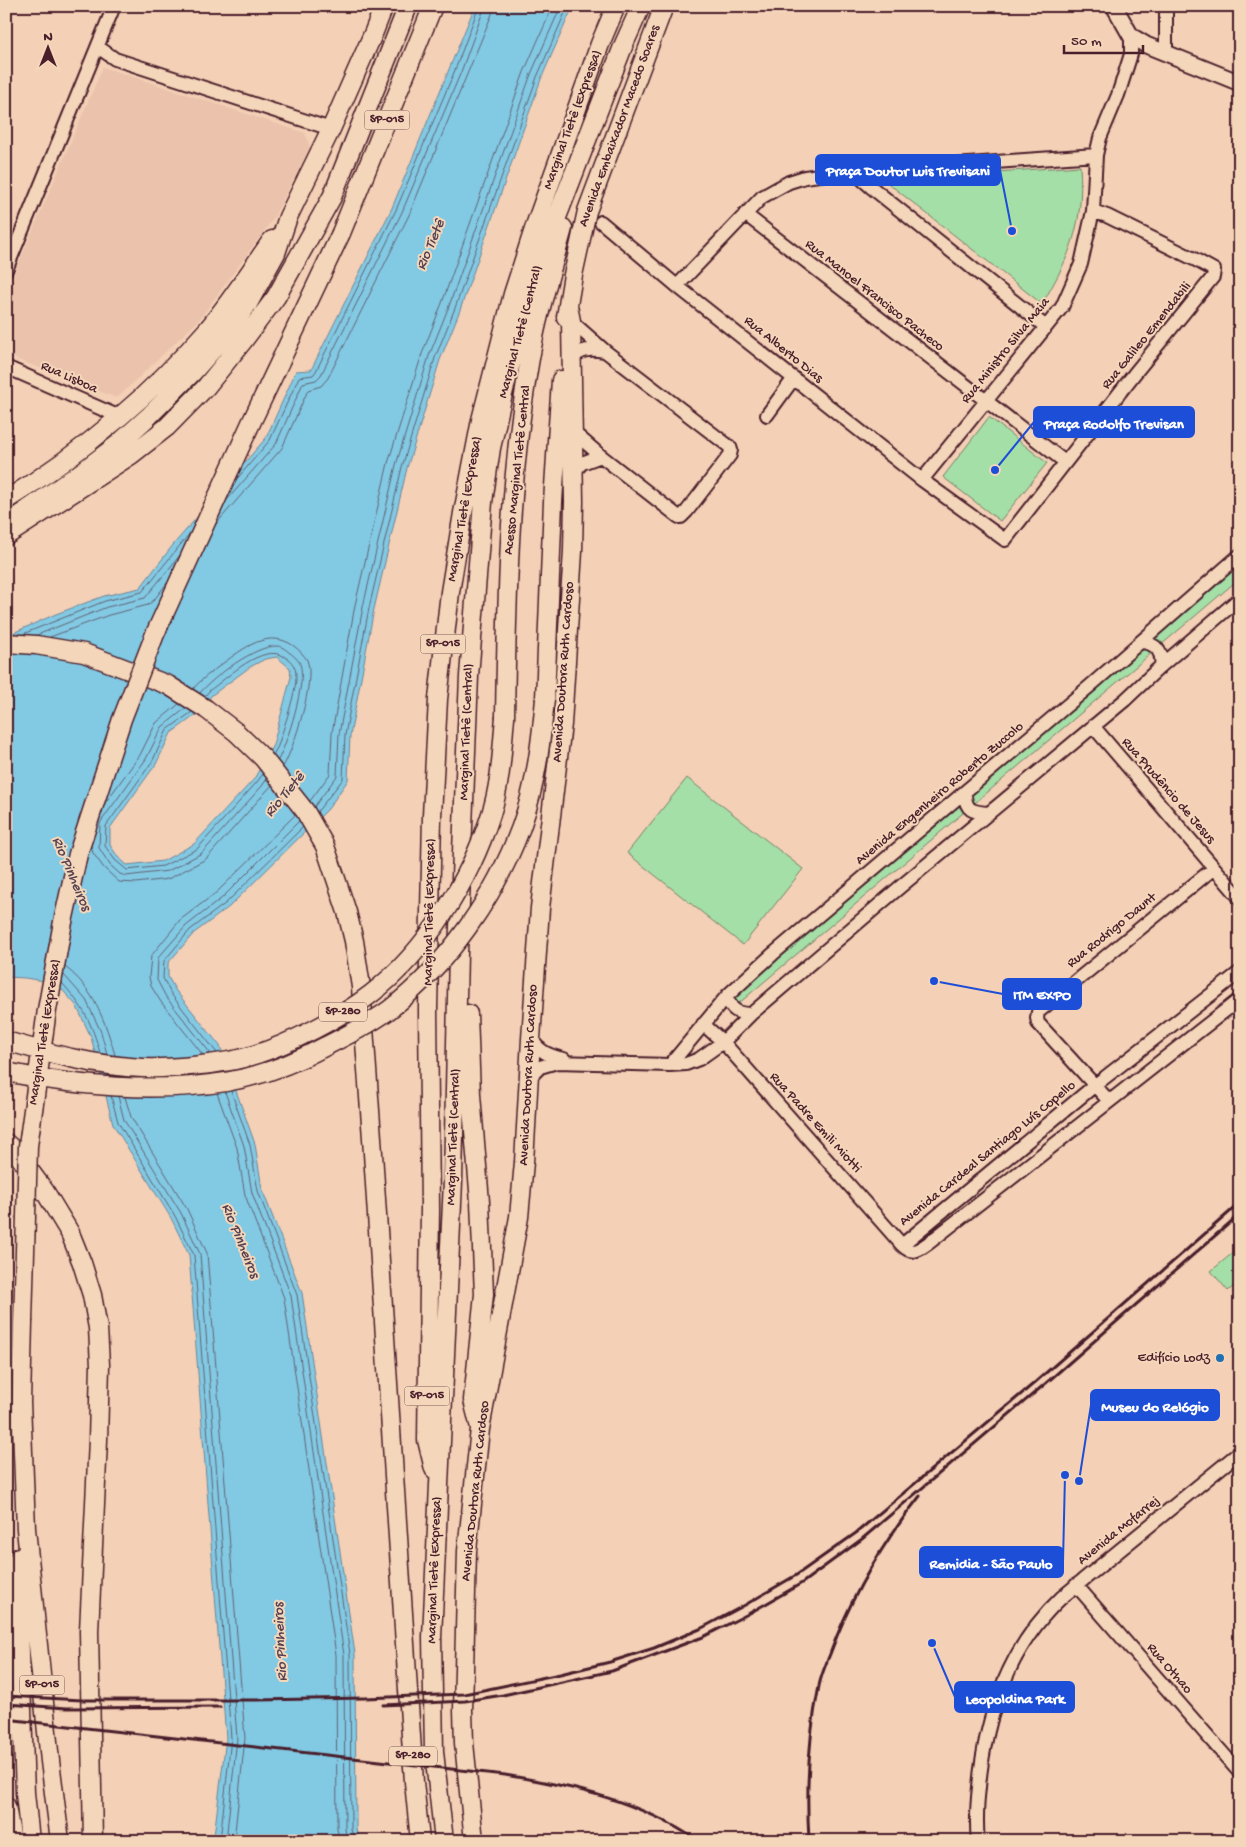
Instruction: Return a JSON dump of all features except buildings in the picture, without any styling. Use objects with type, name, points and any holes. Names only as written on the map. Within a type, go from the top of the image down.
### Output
[{"type":"highway","points":[[6,524],[79,474],[117,445],[192,373],[228,332],[249,302],[276,253],[288,217],[331,129],[384,6]]},
{"type":"highway","points":[[6,536],[123,461],[167,427],[206,387],[243,342],[276,297],[332,197],[408,6]]},
{"type":"highway","name":"Marginal Tietê (Expressa)","points":[[26,1529],[21,1402],[28,1146],[47,1010],[78,854],[122,719],[155,634],[250,423],[341,233],[433,6]]},
{"type":"highway","name":"Marginal Tietê (Expressa)","points":[[444,1841],[433,1722],[432,1637],[439,1484],[431,1461],[427,1440],[430,1209],[428,1009],[434,744],[443,647],[464,503],[481,420],[513,294],[536,223],[600,44],[616,6]]},
{"type":"highway","name":"Marginal Tietê (Central)","points":[[439,1484],[453,1181],[458,953],[469,676],[483,502],[491,448],[528,296],[620,53],[641,6]]},
{"type":"highway","name":"Avenida Embaixador Macedo Soares","points":[[569,314],[573,275],[587,211],[664,6]]},
{"type":"highway","name":"Acesso Marginal Tietê Central","points":[[6,1041],[102,1065],[144,1068],[202,1064],[250,1056],[293,1039],[337,1016],[371,994],[406,962],[443,915],[462,882],[491,814],[498,784],[505,717],[509,552],[520,423],[533,340],[563,227],[564,197]]},
{"type":"highway","points":[[6,500],[44,476],[120,417],[170,371],[208,328],[288,217]]},
{"type":"highway","points":[[6,1072],[117,1087],[227,1082],[262,1073],[299,1060],[354,1032],[388,1010],[418,985],[466,931],[507,860],[522,825],[535,780],[545,700],[553,502],[563,332],[569,314]]},
{"type":"highway","name":"Avenida Doutora Ruth Cardoso","points":[[474,1841],[464,1743],[464,1626],[467,1551],[480,1429],[519,1217],[540,916],[562,724],[573,551],[569,314]]},
{"type":"highway","name":"SP-280","points":[[6,643],[36,645],[84,653],[168,685],[206,709],[236,732],[263,758],[305,811],[325,846],[347,912],[354,941],[361,987],[414,1782],[420,1841]]},
{"type":"highway","points":[[466,782],[476,800],[466,956],[471,1095],[480,1202],[484,1294],[473,1400],[480,1429]]},
{"type":"highway","points":[[6,1143],[44,1190],[70,1233],[92,1295],[98,1328],[100,1365],[98,1440],[89,1631],[93,1841]]},
{"type":"highway","points":[[26,1529],[19,1555],[18,1599],[25,1793],[30,1841]]},
{"type":"highway","name":"SP-015","points":[[26,1529],[60,1841]]},
{"type":"highway","points":[[463,1841],[462,1814],[470,1796]]},
{"type":"highway","points":[[6,1806],[12,1841]]},
{"type":"main road","points":[[1114,6],[1131,36],[1146,45],[1240,82]]},
{"type":"street","points":[[6,270],[114,6]]},
{"type":"street","points":[[1166,6],[1166,53]]},
{"type":"street","name":"Rua Ministro Silva Maia","points":[[922,480],[1046,327],[1062,306],[1071,288],[1081,264],[1093,212],[1096,155],[1100,138],[1118,95],[1131,54],[1131,36]]},
{"type":"street","points":[[1131,54],[1146,45]]},
{"type":"street","points":[[98,47],[114,59],[331,129]]},
{"type":"street","points":[[677,286],[762,197],[789,182],[805,177],[826,174],[1096,155]]},
{"type":"street","points":[[855,173],[871,188],[1046,327]]},
{"type":"street","name":"Rua Galileo Emendabili","points":[[947,500],[1005,540],[1065,462],[1213,278],[1214,270],[1194,258],[1107,216],[1093,212]]},
{"type":"street","name":"Rua Manoel Francisco Pacheco","points":[[745,214],[985,402],[1065,462]]},
{"type":"street","name":"Rua Alberto Dias","points":[[601,222],[677,286],[947,500]]},
{"type":"street","points":[[569,314],[605,351],[731,449],[730,455],[681,517],[676,516],[572,431]]},
{"type":"street","points":[[571,360],[575,355],[586,350],[605,351]]},
{"type":"street","name":"Rua Lisboa","points":[[6,367],[120,417]]},
{"type":"street","points":[[767,415],[794,378]]},
{"type":"street","points":[[572,474],[582,463],[601,456]]},
{"type":"street","name":"Avenida Engenheiro Roberto Zuccolo","points":[[670,1066],[727,996],[773,954],[1141,642],[1240,555]]},
{"type":"street","points":[[528,1078],[540,1067],[547,1064],[573,1062],[670,1066],[686,1064],[699,1059],[723,1042],[751,1014],[1125,700],[1161,666],[1240,598]]},
{"type":"street","points":[[1141,642],[1148,642],[1160,652],[1161,666]]},
{"type":"street","name":"Rua Prudêncio de Jesus","points":[[1093,726],[1240,898]]},
{"type":"street","points":[[964,793],[964,801],[968,808],[975,812],[989,814]]},
{"type":"street","name":"Rua Rodrigo Daunt","points":[[1094,1086],[1038,1022],[1037,1015],[1045,1004],[1214,868]]},
{"type":"street","name":"Avenida Cardeal Santiago Luís Copello","points":[[1240,972],[1094,1086],[902,1245],[912,1251],[923,1247],[1240,999]]},
{"type":"street","points":[[727,996],[728,1003],[737,1012],[751,1014]]},
{"type":"street","points":[[1186,1016],[1198,1032]]},
{"type":"street","name":"Rua Padre Emili Miotti","points":[[703,1024],[723,1042],[902,1245]]},
{"type":"street","points":[[531,1039],[537,1048],[543,1052],[573,1062]]},
{"type":"street","points":[[1094,1086],[1109,1101]]},
{"type":"street","name":"Avenida Mofarrej","points":[[978,1841],[976,1818],[981,1761],[989,1725],[1007,1672],[1024,1643],[1047,1611],[1076,1585],[1240,1452]]},
{"type":"street","name":"Rua Othao","points":[[1076,1585],[1240,1772]]},
{"type":"shaded area","points":[[103,67],[305,133],[310,148],[273,219],[199,320],[117,398],[6,355],[6,293]]},
{"type":"green space","points":[[1080,166],[1080,205],[1073,238],[1061,270],[1042,304],[884,180]]},
{"type":"green space","points":[[989,417],[1047,463],[1000,521],[943,477]]},
{"type":"green space","points":[[1240,562],[1240,578],[738,1004],[731,995]]},
{"type":"green space","points":[[687,778],[803,869],[743,945],[627,853]]},
{"type":"green space","points":[[1240,1247],[1240,1281],[1228,1291],[1211,1271]]},
{"type":"water","points":[[475,6],[573,6],[541,79],[460,310],[440,360],[407,468],[374,609],[350,736],[348,780],[328,809],[229,907],[194,933],[168,963],[168,977],[176,991],[220,1046],[255,1144],[262,1189],[302,1293],[355,1654],[356,1829],[359,1841],[215,1841],[214,1836],[226,1738],[189,1255],[171,1218],[113,1124],[91,1037],[76,1005],[56,983],[6,977],[6,636],[104,596],[140,588],[173,545],[266,438],[296,371],[311,370],[392,208]],"holes":[[[277,657],[290,668],[291,677],[273,745],[254,779],[194,844],[163,861],[127,865],[118,857],[110,845],[110,828],[156,764],[171,733],[196,715],[212,695],[250,667],[265,659]]]},
{"type":"railway","points":[[6,1696],[82,1700],[258,1700],[464,1694],[610,1662],[654,1648],[700,1629],[745,1605],[798,1574],[856,1533],[1032,1385],[1240,1203]]},
{"type":"railway","points":[[383,1705],[465,1701],[503,1695],[612,1671],[703,1637],[748,1614],[802,1583],[862,1539],[1045,1384],[1240,1214]]},
{"type":"railway","points":[[809,1841],[808,1782],[810,1744],[815,1705],[822,1674],[838,1633],[869,1571],[880,1552],[920,1496]]},
{"type":"railway","points":[[6,1704],[67,1708],[220,1707]]},
{"type":"railway","points":[[6,1719],[530,1779],[581,1790],[629,1805],[653,1815],[698,1841]]},
{"type":"place","name":"Praça Doutor Luis Trevisani","points":[[1012,231]]},
{"type":"place","name":"Praça Rodolfo Trevisan","points":[[995,470]]},
{"type":"place","name":"ITM EXPO","points":[[934,981]]},
{"type":"place","name":"Edifício Lodz","points":[[1220,1358]]},
{"type":"place","name":"Remidia - São Paulo","points":[[1065,1475]]},
{"type":"place","name":"Museu do Relógio","points":[[1079,1481]]},
{"type":"place","name":"Leopoldina Park","points":[[932,1643]]},
{"type":"water label","name":"Rio Tietê","points":[[431,245]]},
{"type":"water label","name":"Rio Tietê","points":[[285,795]]},
{"type":"water label","name":"Rio Pinheiros","points":[[71,874]]},
{"type":"water label","name":"Rio Pinheiros","points":[[240,1241]]},
{"type":"water label","name":"Rio Pinheiros","points":[[281,1642]]}]
